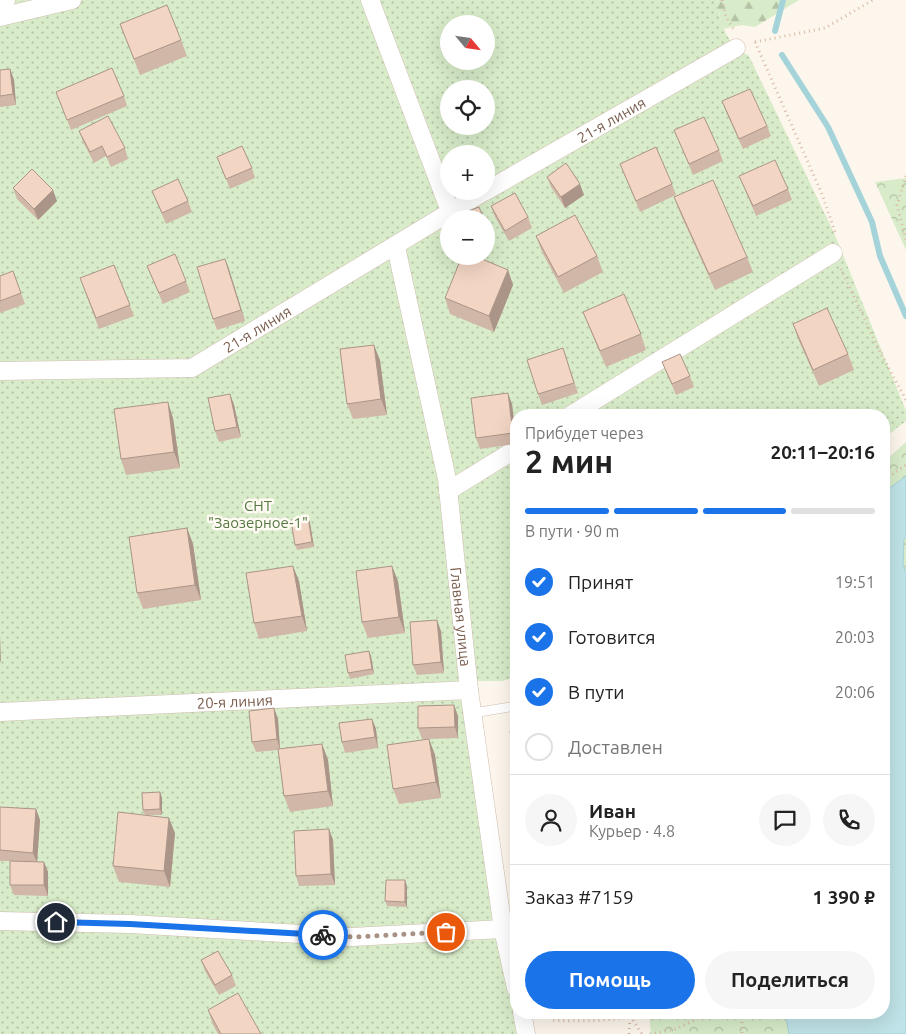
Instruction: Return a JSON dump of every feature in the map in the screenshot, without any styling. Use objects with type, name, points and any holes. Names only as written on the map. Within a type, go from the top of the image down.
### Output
[{"type":"street","points":[[0,1],[6,0]]},
{"type":"street","points":[[0,17],[72,0]]},
{"type":"street","points":[[370,0],[450,210]]},
{"type":"street","name":"21-я линия","points":[[495,186],[739,41]]},
{"type":"street","name":"21-я линия","points":[[452,210],[470,200]]},
{"type":"street","name":"21-я линия","points":[[0,371],[192,368],[396,246],[440,217]]},
{"type":"street","name":"Главная улица","points":[[396,246],[448,491],[469,690],[503,929],[510,961]]},
{"type":"street","points":[[581,409],[833,253]]},
{"type":"street","points":[[448,491],[510,453]]},
{"type":"street","name":"20-я линия","points":[[0,712],[469,690]]},
{"type":"street","points":[[0,921],[130,924],[352,937],[503,929]]},
{"type":"street","points":[[523,1019],[526,1034]]},
{"type":"lane","points":[[473,713],[510,707]]},
{"type":"path","points":[[722,0],[726,17],[739,41]]},
{"type":"path","points":[[739,41],[755,42],[825,28],[873,0]]},
{"type":"path","points":[[739,41],[755,42]]},
{"type":"path","points":[[755,42],[822,194],[836,234],[833,253],[881,354],[906,400]]},
{"type":"path","points":[[906,176],[897,205],[906,240]]},
{"type":"path","points":[[890,476],[906,465]]},
{"type":"path","points":[[552,1019],[575,1022],[602,1019]]},
{"type":"path","points":[[630,1019],[630,1034]]},
{"type":"path","points":[[632,1019],[642,1034]]},
{"type":"path","points":[[650,1034],[676,1029],[697,1019]]},
{"type":"path","points":[[742,1019],[742,1034]]},
{"type":"green space","name":"СНТ \"Заозерное-1\"","points":[[0,0],[716,0],[726,33],[741,51],[749,56],[835,235],[906,411],[906,421],[890,433],[890,409],[510,409],[510,679],[502,681],[468,681],[510,950],[510,1019],[519,1019],[526,1034],[0,1034]]},
{"type":"green space","points":[[716,0],[799,0],[755,27],[742,25],[723,29]]},
{"type":"green space","points":[[906,178],[906,250],[875,182]]},
{"type":"green space","points":[[906,442],[906,1034],[651,1034],[650,1019],[890,1019],[890,457]]},
{"type":"water","points":[[906,476],[906,537],[904,539],[903,564],[906,573],[906,1034],[789,1034],[786,1019],[890,1019],[890,488]]},
{"type":"building","points":[[167,5],[181,40],[134,59],[120,24]]},
{"type":"building","points":[[112,68],[124,96],[67,120],[56,92]]},
{"type":"building","points":[[10,69],[13,94],[0,96],[0,70]]},
{"type":"building","points":[[750,89],[767,126],[739,139],[722,101]]},
{"type":"building","points":[[108,116],[125,148],[107,157],[102,146],[90,152],[79,131]]},
{"type":"building","points":[[704,117],[719,150],[689,164],[674,130]]},
{"type":"building","points":[[242,146],[252,168],[226,179],[217,157]]},
{"type":"building","points":[[656,147],[672,184],[636,201],[620,164]]},
{"type":"building","points":[[775,160],[788,189],[753,206],[739,176]]},
{"type":"building","points":[[566,163],[580,184],[561,197],[547,177]]},
{"type":"building","points":[[32,169],[53,190],[34,209],[13,188]]},
{"type":"building","points":[[178,179],[188,201],[162,213],[152,191]]},
{"type":"building","points":[[713,180],[747,257],[709,274],[674,197]]},
{"type":"building","points":[[515,193],[528,217],[505,231],[495,210],[491,206]]},
{"type":"building","points":[[575,215],[597,256],[558,277],[536,236]]},
{"type":"building","points":[[175,254],[186,281],[159,293],[147,266]]},
{"type":"building","points":[[225,259],[241,310],[213,319],[197,267]]},
{"type":"building","points":[[495,264],[508,270],[489,316],[445,298],[458,265]]},
{"type":"building","points":[[114,265],[130,305],[96,318],[80,278]]},
{"type":"building","points":[[13,271],[21,293],[0,301],[0,276]]},
{"type":"building","points":[[624,294],[641,334],[600,351],[583,312]]},
{"type":"building","points":[[827,308],[848,354],[813,370],[793,324]]},
{"type":"building","points":[[374,345],[381,399],[347,404],[340,349]]},
{"type":"building","points":[[563,348],[574,383],[538,394],[527,360]]},
{"type":"building","points":[[680,354],[690,376],[672,384],[662,362]]},
{"type":"building","points":[[508,393],[510,433],[476,438],[471,398]]},
{"type":"building","points":[[230,394],[237,427],[215,431],[208,398]]},
{"type":"building","points":[[168,402],[174,452],[121,459],[114,409]]},
{"type":"building","points":[[308,517],[312,542],[295,545],[291,520]]},
{"type":"building","points":[[187,528],[195,585],[137,593],[129,537]]},
{"type":"building","points":[[293,566],[302,616],[254,623],[246,573]]},
{"type":"building","points":[[392,566],[399,617],[362,622],[356,571]]},
{"type":"building","points":[[437,620],[441,662],[413,665],[410,622]]},
{"type":"building","points":[[369,651],[372,669],[348,673],[345,655]]},
{"type":"building","points":[[454,705],[455,727],[418,728],[418,706]]},
{"type":"building","points":[[274,708],[277,739],[252,742],[249,711]]},
{"type":"building","points":[[372,719],[375,737],[342,742],[339,723]]},
{"type":"building","points":[[429,739],[436,782],[393,789],[387,745]]},
{"type":"building","points":[[322,744],[328,791],[284,796],[278,749]]},
{"type":"building","points":[[160,792],[160,809],[143,810],[142,793]]},
{"type":"building","points":[[0,807],[36,809],[33,853],[0,850]]},
{"type":"building","points":[[118,812],[169,818],[164,871],[113,866]]},
{"type":"building","points":[[329,829],[331,874],[296,876],[294,831]]},
{"type":"building","points":[[10,861],[44,862],[44,885],[10,885]]},
{"type":"building","points":[[386,880],[405,880],[405,902],[385,901]]},
{"type":"building","points":[[218,951],[232,975],[215,985],[201,960]]},
{"type":"building","points":[[238,993],[261,1034],[221,1034],[208,1010]]},
{"type":"waterway","points":[[775,31],[783,0]]},
{"type":"waterway","points":[[782,55],[828,127],[872,222],[880,256],[906,316]]},
{"type":"way so far","points":[[323,935],[352,937],[446,932]]},
{"type":"route","points":[[56,922],[130,924],[323,935]]}]
